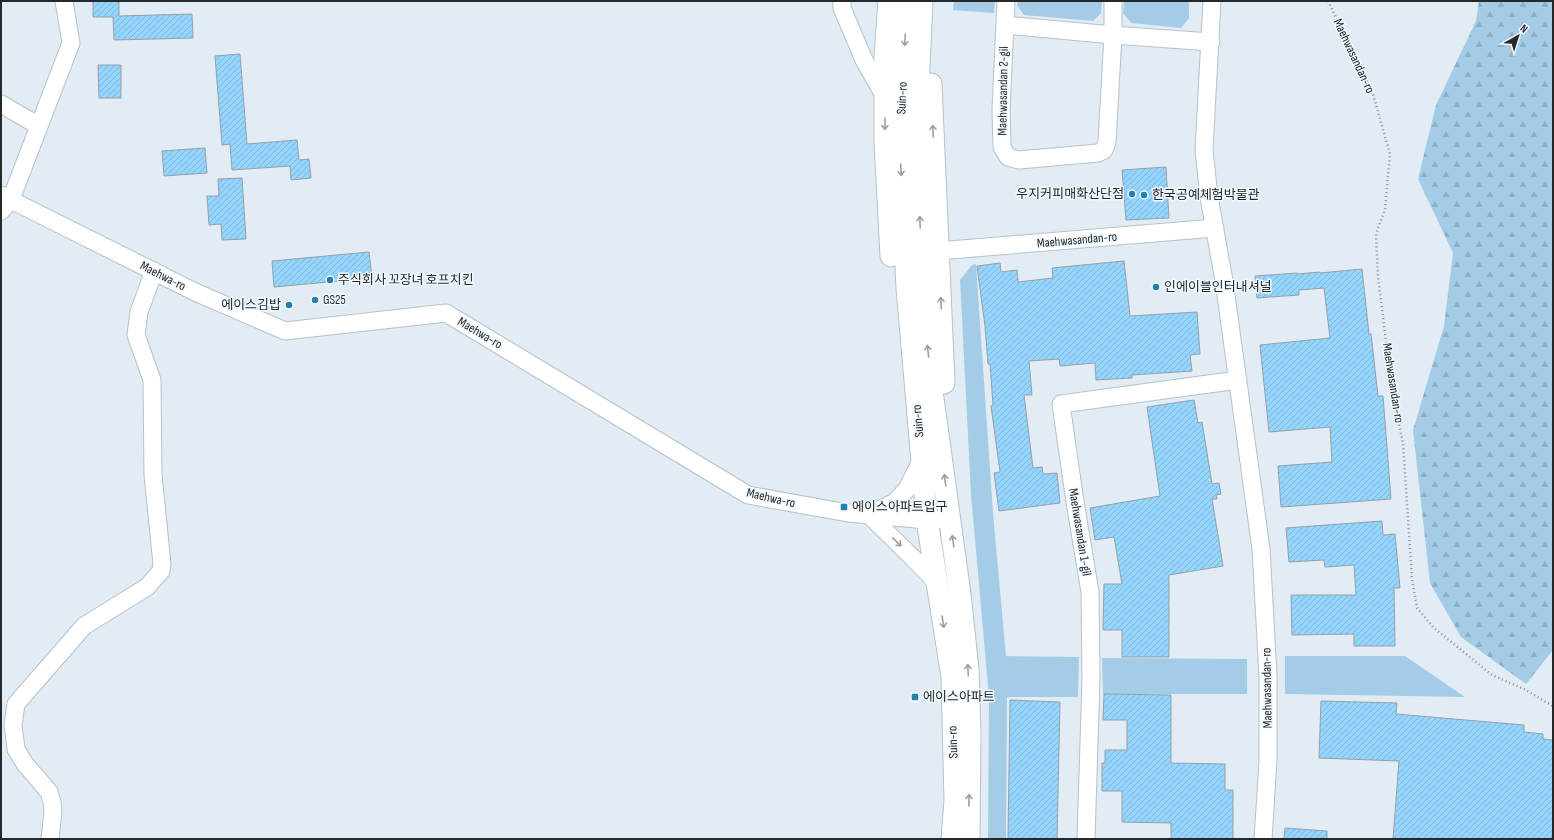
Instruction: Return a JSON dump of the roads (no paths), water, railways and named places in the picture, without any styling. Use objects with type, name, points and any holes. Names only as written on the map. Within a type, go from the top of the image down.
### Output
[{"type":"main road","points":[[889,1],[886,56],[885,142],[890,240],[904,418],[931,456]]},
{"type":"main road","name":"Suin-ro","points":[[907,1],[900,140],[907,288],[931,456],[950,519],[960,594],[968,669],[970,733],[969,839]]},
{"type":"main road","name":"Suin-ro","points":[[922,1],[916,133],[924,315],[931,384],[931,456],[927,520],[952,678],[955,800],[952,839]]},
{"type":"main road","points":[[931,456],[946,418],[930,73],[934,1]]},
{"type":"street","points":[[4,202],[39,126],[70,43],[64,1]]},
{"type":"street","points":[[842,1],[842,8],[864,60],[885,98]]},
{"type":"street","name":"Maehwasandan 2-gil","points":[[1006,1],[1001,110],[1002,148],[1008,158],[1019,160],[1098,153],[1104,150],[1106,142],[1114,1]]},
{"type":"street","name":"Maehwasandan-ro","points":[[1212,1],[1204,150],[1209,196],[1224,281],[1261,549],[1268,676],[1268,761],[1263,839]]},
{"type":"street","points":[[1005,25],[1211,42]]},
{"type":"street","points":[[1,104],[39,126]]},
{"type":"street","name":"Maehwa-ro","points":[[4,202],[154,271],[195,292],[285,331],[446,313],[748,495],[848,513],[927,520],[950,519]]},
{"type":"street","name":"Maehwasandan-ro","points":[[938,251],[1215,228]]},
{"type":"street","points":[[50,839],[53,812],[49,792],[25,764],[16,749],[12,725],[16,704],[84,626],[147,587],[161,571],[162,564],[153,475],[152,380],[136,335],[138,312],[154,271]]},
{"type":"street","name":"Maehwasandan 1-gil","points":[[1086,839],[1091,679],[1090,592],[1061,404],[1238,380]]},
{"type":"street","points":[[931,456],[907,489],[895,502],[869,515],[937,583]]},
{"type":"place","name":"우지커피매화산단점","points":[[1132,194]]},
{"type":"place","name":"한국공예체험박물관","points":[[1144,195]]},
{"type":"place","name":"주식회사 꼬장녀 호프치킨","points":[[330,280]]},
{"type":"place","name":"인에이블인터내셔널","points":[[1156,287]]},
{"type":"place","name":"GS25","points":[[315,300]]},
{"type":"place","name":"에이스김밥","points":[[289,305]]},
{"type":"place","name":"에이스아파트입구","points":[[844,507]]},
{"type":"place","name":"에이스아파트","points":[[915,697]]}]
